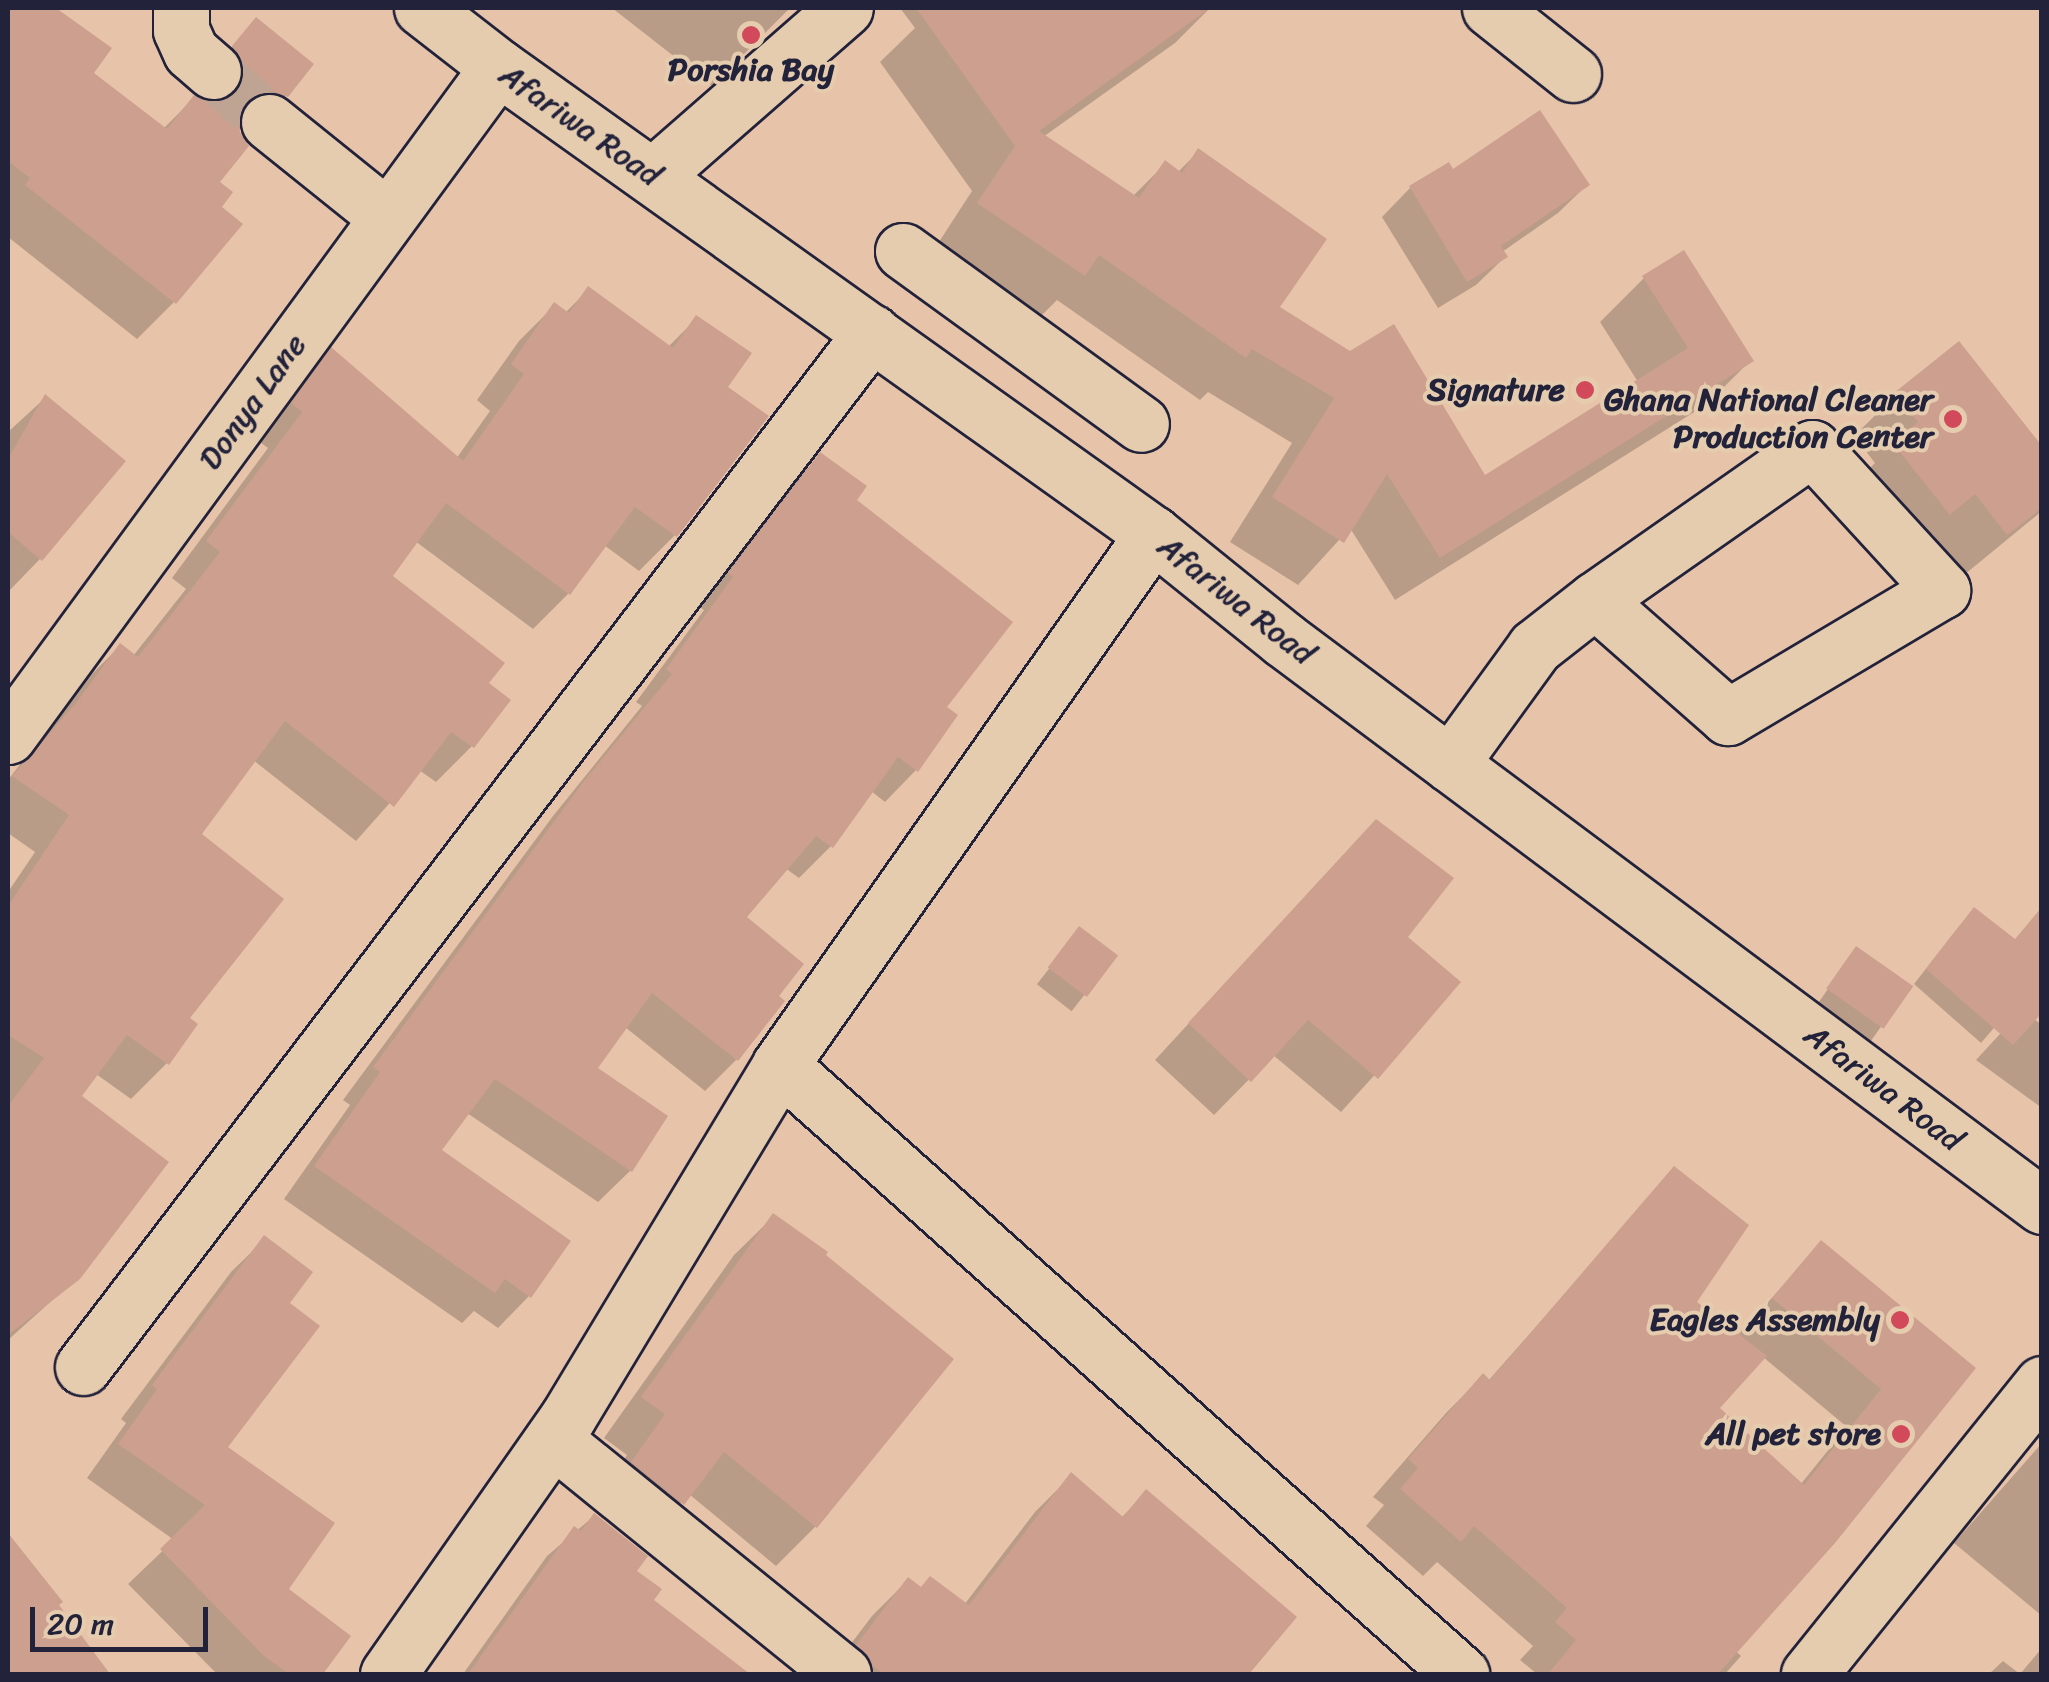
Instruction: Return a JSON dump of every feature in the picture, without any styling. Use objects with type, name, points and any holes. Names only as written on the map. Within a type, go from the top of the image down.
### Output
[{"type":"street","points":[[182,8],[182,30],[191,52],[213,71]]},
{"type":"street","name":"Afariwa Road","points":[[422,8],[498,67],[1153,534],[1450,764],[2042,1206]]},
{"type":"street","points":[[653,176],[846,8]]},
{"type":"street","points":[[1490,8],[1573,74]]},
{"type":"street","name":"Donya Lane","points":[[8,736],[498,67]]},
{"type":"street","points":[[268,122],[388,217]]},
{"type":"street","points":[[903,251],[1123,411],[1060,466]]},
{"type":"street","points":[[928,372],[972,302]]},
{"type":"street","points":[[83,1367],[872,332]]},
{"type":"street","points":[[1450,764],[1534,647],[1596,600],[1812,448],[1942,590],[1728,717],[1596,600]]},
{"type":"street","points":[[388,1674],[553,1439],[780,1065],[1153,534]]},
{"type":"street","points":[[780,1065],[1460,1674]]},
{"type":"street","points":[[1809,1674],[2042,1384]]},
{"type":"street","points":[[553,1439],[843,1674]]},
{"type":"building","points":[[8,8],[56,8],[112,48],[94,73],[167,129],[194,95],[208,102],[222,101],[237,91],[244,76],[243,62],[232,46],[256,17],[314,64],[288,97],[273,91],[259,93],[244,103],[238,118],[240,132],[249,146],[220,182],[233,192],[222,207],[243,224],[176,304],[25,185],[30,178],[8,161]]},
{"type":"building","points":[[916,8],[1210,8],[1039,131],[1139,198],[1165,160],[1182,173],[1198,148],[1327,239],[1280,307],[1350,351],[1394,324],[1485,475],[1688,348],[1642,276],[1684,250],[1754,361],[1440,558],[1387,474],[1344,543],[1272,497],[1334,398],[1252,349],[1246,358],[1099,255],[1085,276],[977,203],[1015,146]]},
{"type":"building","points":[[1540,110],[1590,185],[1501,246],[1508,257],[1467,282],[1409,186],[1449,162],[1453,169]]},
{"type":"building","points":[[588,286],[673,348],[696,315],[752,353],[728,387],[769,416],[677,537],[635,507],[570,595],[446,503],[393,576],[505,663],[489,683],[511,700],[474,748],[451,732],[394,807],[285,721],[202,834],[284,899],[190,1018],[198,1024],[169,1065],[127,1035],[82,1096],[169,1162],[80,1279],[8,1335],[8,1106],[44,1058],[8,1035],[8,906],[69,815],[12,776],[76,703],[120,643],[138,657],[220,552],[206,541],[302,412],[291,403],[331,347],[463,461],[524,374],[511,364],[554,302],[569,313]]},
{"type":"building","points":[[1959,341],[2042,446],[2042,508],[2007,535],[1975,494],[1950,515],[1892,442],[1918,422],[1894,393]]},
{"type":"building","points":[[45,394],[126,461],[42,561],[8,532],[8,459]]},
{"type":"building","points":[[820,452],[867,486],[857,500],[1013,622],[947,707],[958,715],[918,772],[898,757],[833,848],[816,836],[747,917],[804,964],[779,996],[785,1001],[738,1061],[652,993],[598,1068],[668,1116],[632,1172],[495,1079],[442,1150],[571,1241],[531,1298],[505,1279],[495,1293],[314,1166],[380,1072],[373,1067],[584,781],[672,674],[666,669],[733,577],[728,573]]},
{"type":"building","points":[[1376,819],[1454,878],[1408,937],[1461,982],[1378,1079],[1308,1020],[1251,1082],[1188,1023]]},
{"type":"building","points":[[1974,907],[2015,939],[2042,907],[2042,1013],[2013,1045],[1926,969]]},
{"type":"building","points":[[1079,926],[1118,955],[1087,997],[1048,968]]},
{"type":"building","points":[[1856,946],[1913,986],[1884,1029],[1826,989]]},
{"type":"building","points":[[1674,1166],[1749,1225],[1697,1302],[1767,1356],[1720,1408],[1804,1485],[1881,1389],[1772,1298],[1821,1240],[1976,1368],[1835,1543],[1718,1674],[1548,1674],[1576,1640],[1555,1622],[1567,1608],[1474,1526],[1461,1542],[1400,1489],[1418,1468],[1408,1459],[1483,1373],[1490,1380]]},
{"type":"building","points":[[773,1213],[828,1252],[826,1255],[954,1359],[817,1528],[724,1452],[684,1505],[631,1462],[665,1414],[641,1397]]},
{"type":"building","points":[[264,1235],[313,1272],[290,1303],[320,1326],[228,1447],[335,1523],[289,1589],[351,1636],[323,1674],[289,1674],[264,1656],[160,1549],[205,1505],[118,1444],[157,1389],[152,1385]]},
{"type":"building","points":[[1071,1472],[1123,1517],[1146,1489],[1297,1617],[1249,1674],[884,1674],[873,1666],[856,1645],[908,1577],[921,1587],[930,1576],[969,1605]]},
{"type":"building","points":[[594,1513],[648,1556],[637,1571],[662,1589],[654,1600],[750,1674],[468,1674],[574,1526],[581,1531]]},
{"type":"building","points":[[8,1533],[63,1602],[59,1605],[110,1674],[8,1674]]},
{"type":"tunnel","points":[[213,71],[269,122]]},
{"type":"place","name":"Porshia Bay","points":[[751,35]]},
{"type":"place","name":"Signature","points":[[1585,390]]},
{"type":"place","name":"Ghana National Cleaner Production Center","points":[[1953,419]]},
{"type":"place","name":"Eagles Assembly","points":[[1900,1320]]},
{"type":"place","name":"All pet store","points":[[1901,1434]]}]
